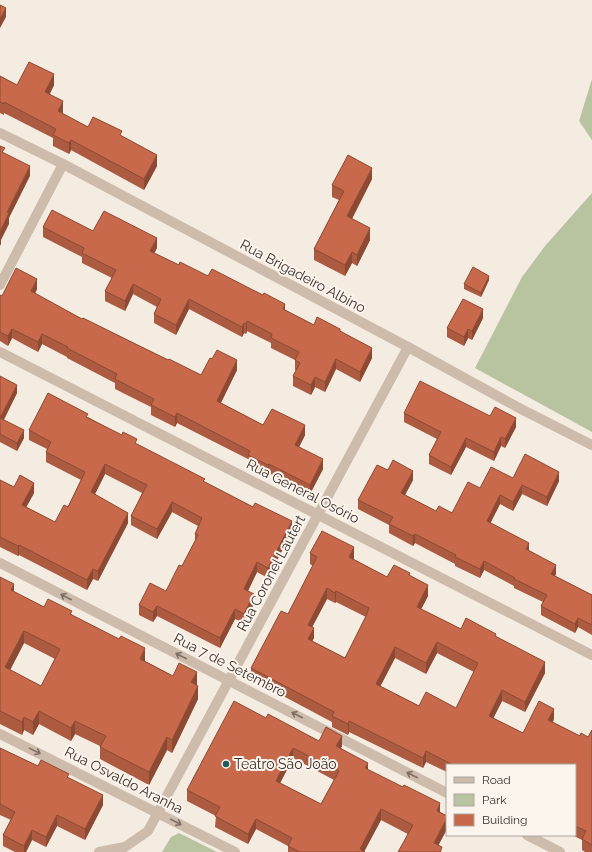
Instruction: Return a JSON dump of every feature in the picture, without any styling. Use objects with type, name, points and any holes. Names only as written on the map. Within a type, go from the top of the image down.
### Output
[{"type":"street","name":"Rua Brigadeiro Albino","points":[[0,133],[63,164],[408,347],[521,409],[592,445]]},
{"type":"street","points":[[0,285],[63,164]]},
{"type":"street","name":"Rua Coronel Lautert","points":[[98,852],[125,847],[148,831],[408,347]]},
{"type":"street","name":"Rua General Osório","points":[[0,352],[592,655]]},
{"type":"street","name":"Rua 7 de Setembro","points":[[0,563],[446,792]]},
{"type":"street","name":"Rua Osvaldo Aranha","points":[[0,734],[158,812],[234,852]]},
{"type":"street","points":[[529,836],[560,852]]},
{"type":"green space","points":[[592,79],[592,140],[579,121]]},
{"type":"green space","points":[[592,193],[592,432],[475,368],[522,277],[545,246]]},
{"type":"green space","points":[[179,833],[217,852],[162,852],[171,837]]},
{"type":"building","points":[[0,5],[6,8],[0,19]]},
{"type":"building","points":[[29,62],[54,74],[45,92],[63,101],[58,111],[88,127],[93,117],[122,131],[120,135],[157,155],[144,179],[71,140],[69,143],[53,135],[56,129],[4,102],[4,104],[0,102],[0,76],[17,85]]},
{"type":"building","points":[[0,146],[5,148],[2,152],[30,166],[7,212],[9,213],[0,232]]},
{"type":"building","points":[[348,155],[372,168],[347,216],[370,228],[357,255],[352,252],[345,265],[314,249],[344,191],[332,185]]},
{"type":"building","points":[[52,210],[93,231],[104,211],[157,238],[150,251],[179,265],[180,262],[208,276],[212,269],[263,295],[264,293],[285,304],[283,309],[314,325],[317,317],[372,348],[360,372],[336,359],[325,382],[315,377],[311,385],[293,376],[300,363],[295,360],[299,352],[271,338],[272,334],[247,321],[242,327],[189,299],[176,325],[154,314],[161,299],[133,284],[125,301],[105,291],[116,270],[82,253],[84,248],[43,227]]},
{"type":"building","points":[[473,267],[489,276],[481,293],[464,284]]},
{"type":"building","points":[[16,268],[37,279],[31,291],[82,319],[83,318],[201,375],[210,358],[212,359],[217,350],[237,360],[217,401],[263,425],[272,409],[305,425],[295,445],[323,459],[310,485],[248,455],[250,451],[177,413],[175,417],[151,405],[154,399],[115,379],[117,374],[42,334],[38,342],[12,329],[8,336],[0,332],[0,295],[2,296]]},
{"type":"building","points":[[463,299],[483,309],[472,331],[468,329],[464,337],[447,328]]},
{"type":"building","points":[[0,376],[17,385],[0,418]]},
{"type":"building","points":[[420,381],[490,416],[495,407],[516,418],[505,439],[501,437],[494,452],[466,438],[451,467],[429,455],[441,432],[404,413]]},
{"type":"building","points":[[48,393],[88,414],[86,417],[122,435],[123,432],[137,439],[135,443],[205,479],[203,481],[253,507],[255,503],[292,521],[268,568],[257,562],[244,589],[254,594],[244,614],[235,609],[220,638],[157,606],[153,612],[139,605],[150,583],[166,591],[179,565],[182,566],[198,535],[195,534],[202,518],[172,502],[157,529],[131,516],[147,485],[105,464],[91,492],[128,513],[98,571],[93,569],[87,580],[19,545],[18,546],[0,537],[0,480],[14,487],[20,475],[34,483],[22,505],[55,522],[64,505],[68,507],[85,472],[46,452],[51,442],[29,430]]},
{"type":"building","points":[[0,418],[24,430],[17,443],[0,434]]},
{"type":"building","points":[[525,454],[559,472],[547,497],[522,485],[513,502],[500,495],[487,521],[529,543],[526,549],[556,565],[551,574],[592,595],[592,625],[578,618],[575,624],[541,606],[547,595],[514,579],[515,578],[484,561],[480,569],[455,557],[456,555],[415,534],[413,536],[389,524],[393,517],[358,500],[377,465],[388,470],[393,460],[413,471],[401,493],[436,511],[439,506],[452,513],[468,482],[480,488],[491,467],[513,478]]},
{"type":"building","points":[[322,531],[354,547],[349,557],[387,577],[394,565],[410,573],[409,575],[428,585],[417,607],[461,629],[466,618],[496,634],[495,636],[545,662],[525,702],[502,690],[489,716],[523,733],[539,701],[554,709],[548,720],[580,736],[581,733],[588,737],[592,730],[592,845],[582,839],[586,831],[576,826],[576,764],[451,764],[426,751],[423,758],[349,721],[348,724],[332,716],[334,712],[251,668],[281,611],[288,614],[317,557],[310,553]],"holes":[[[327,588],[335,593],[336,591],[369,608],[345,658],[308,639],[314,628],[308,625]],[[437,642],[478,663],[456,708],[426,692],[419,706],[376,684],[395,647],[426,663]]]},
{"type":"building","points":[[0,577],[14,584],[11,590],[44,607],[48,599],[72,611],[70,614],[119,639],[121,636],[145,648],[140,659],[173,676],[179,663],[197,672],[191,682],[198,686],[172,740],[167,737],[149,772],[100,747],[106,736],[75,721],[71,728],[39,711],[33,722],[24,717],[22,722],[0,711]],"holes":[[[24,631],[60,649],[41,686],[5,667]]]},
{"type":"building","points":[[234,701],[266,718],[268,714],[319,741],[326,727],[342,736],[336,746],[368,763],[365,768],[440,803],[437,811],[446,816],[446,820],[434,843],[442,847],[440,852],[398,852],[413,825],[381,809],[360,849],[365,852],[300,852],[288,846],[292,838],[256,819],[248,834],[215,816],[220,807],[187,790]],"holes":[[[293,748],[339,771],[321,804],[276,781]]]},
{"type":"building","points":[[0,748],[38,766],[41,760],[69,774],[67,777],[103,795],[85,829],[57,815],[46,837],[32,830],[24,846],[3,835],[15,812],[0,804]]},
{"type":"place","name":"Teatro São João","points":[[226,764]]}]
